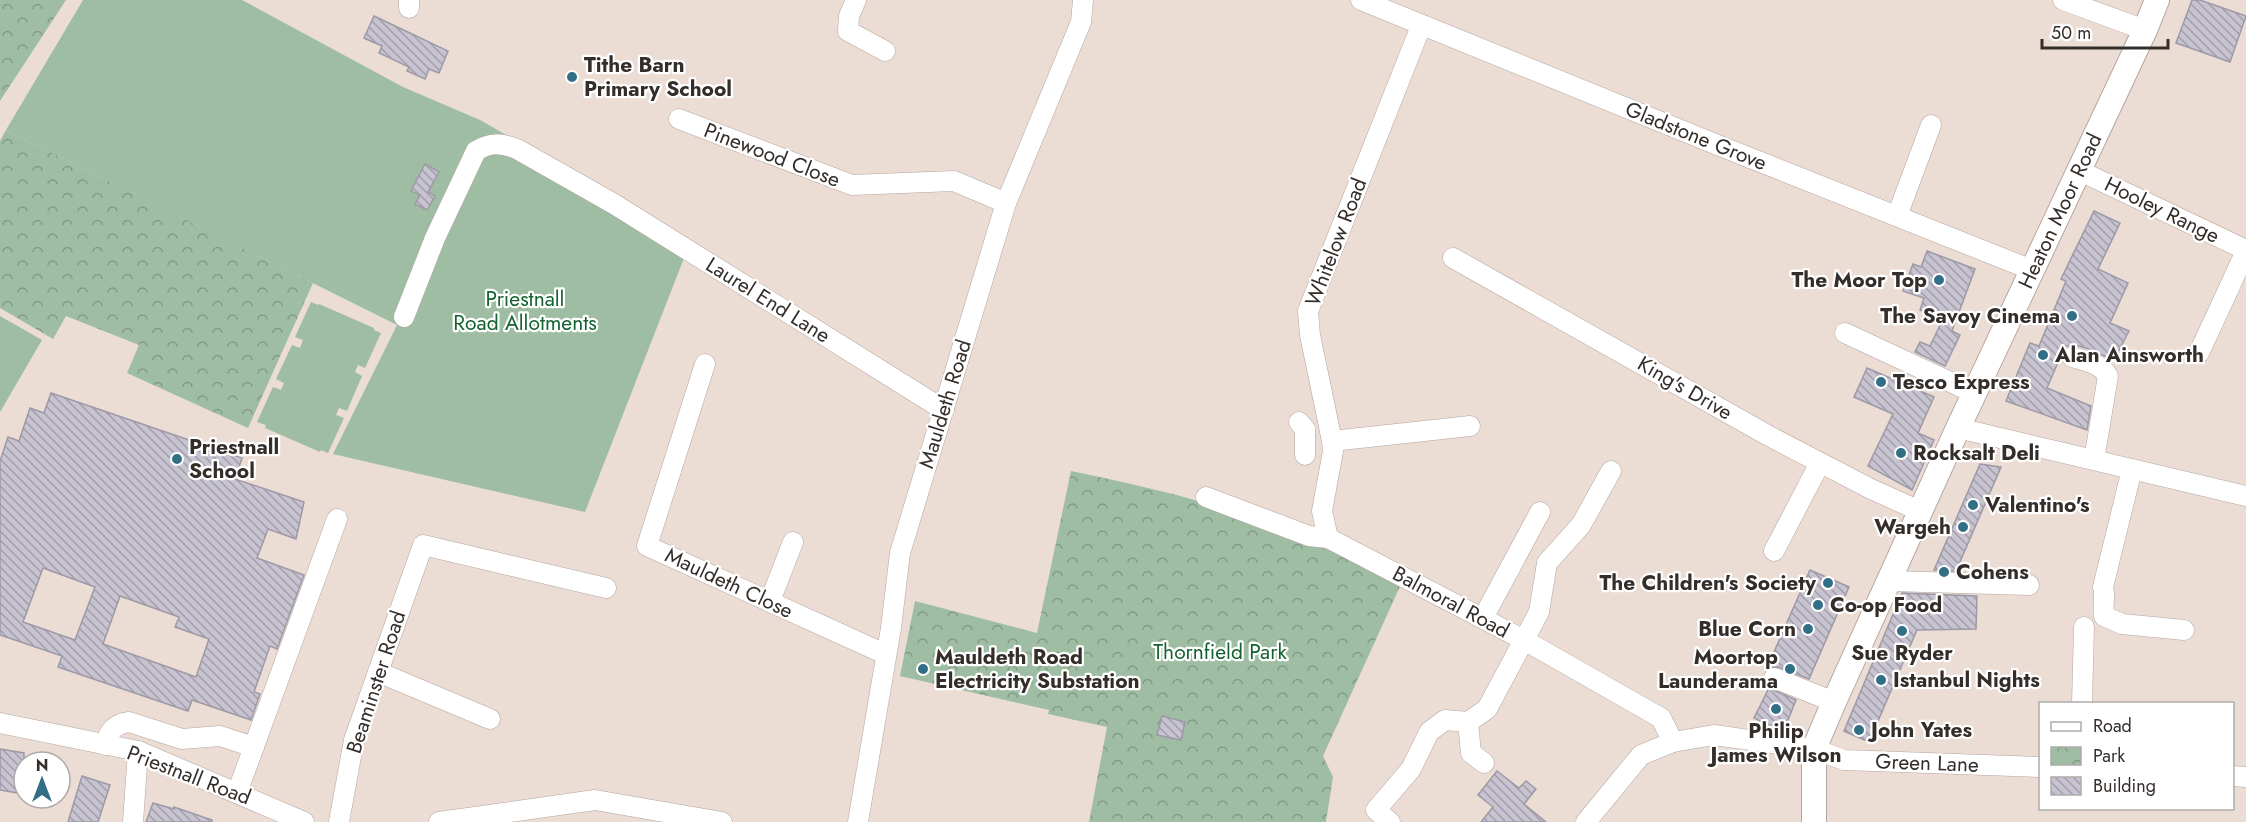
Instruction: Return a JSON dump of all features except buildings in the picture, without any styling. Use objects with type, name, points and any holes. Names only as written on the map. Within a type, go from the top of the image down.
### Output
[{"type":"main road","name":"Heaton Moor Road","points":[[1815,749],[1920,511],[2157,0]]},
{"type":"main road","points":[[1814,822],[1815,749]]},
{"type":"street","points":[[856,0],[849,16],[848,31],[885,51]]},
{"type":"street","name":"Mauldeth Road","points":[[858,822],[891,628],[900,553],[1006,203],[1081,22],[1083,0]]},
{"type":"street","name":"Gladstone Grove","points":[[1361,0],[2032,270]]},
{"type":"street","points":[[2063,0],[2145,30]]},
{"type":"street","name":"Whitelow Road","points":[[1328,538],[1322,511],[1333,451],[1332,437],[1310,335],[1308,311],[1421,26]]},
{"type":"street","name":"Pinewood Close","points":[[679,119],[852,185],[954,181],[1006,203]]},
{"type":"street","points":[[1898,216],[1931,125]]},
{"type":"street","name":"Laurel End Lane","points":[[404,317],[435,238],[476,151],[493,144],[504,144],[592,191],[944,410]]},
{"type":"street","name":"Hooley Range","points":[[2078,170],[2246,250]]},
{"type":"street","points":[[2199,353],[2246,250]]},
{"type":"street","name":"King's Drive","points":[[1453,258],[1769,436],[1871,489],[1920,511]]},
{"type":"street","points":[[1845,333],[1974,393]]},
{"type":"street","points":[[2072,357],[2098,365],[2108,376],[2094,460]]},
{"type":"street","name":"Mauldeth Close","points":[[705,364],[647,546],[885,654]]},
{"type":"street","points":[[1305,455],[1302,428],[1332,437],[1470,426]]},
{"type":"street","points":[[1958,428],[2246,496]]},
{"type":"street","points":[[1774,551],[1820,463]]},
{"type":"street","points":[[2132,469],[2103,587],[2104,616],[2122,624],[2184,630]]},
{"type":"street","points":[[1390,822],[1376,810],[1412,769],[1430,732],[1445,720],[1468,722],[1487,709],[1539,612],[1547,563],[1581,525],[1611,471]]},
{"type":"street","name":"Balmoral Road","points":[[1206,497],[1309,536],[1328,538],[1483,618],[1661,718],[1673,742]]},
{"type":"street","points":[[1483,618],[1540,512]]},
{"type":"street","points":[[237,793],[337,519]]},
{"type":"street","points":[[770,601],[793,542]]},
{"type":"street","name":"Beaminster Road","points":[[339,822],[354,740],[423,545],[606,588]]},
{"type":"street","points":[[1890,581],[2029,585]]},
{"type":"street","points":[[2082,702],[2084,627]]},
{"type":"street","points":[[378,672],[490,719]]},
{"type":"street","points":[[1774,678],[1834,702]]},
{"type":"street","points":[[105,745],[109,732],[122,723],[129,722],[182,739],[220,736],[254,747]]},
{"type":"street","points":[[1468,722],[1471,753],[1485,763]]},
{"type":"street","name":"Priestnall Road","points":[[0,723],[138,751],[304,822]]},
{"type":"street","name":"Green Lane","points":[[1586,822],[1641,755],[1673,742],[1714,735],[1815,749],[1844,760],[2039,766]]},
{"type":"street","points":[[134,822],[138,751]]},
{"type":"street","points":[[439,822],[595,800],[722,822]]},
{"type":"green space","points":[[0,0],[66,0],[0,101]]},
{"type":"green space","name":"Priestnall Road Allotments","points":[[83,0],[242,0],[403,87],[480,120],[585,180],[684,258],[585,512],[333,454],[397,325],[6,130]]},
{"type":"green space","points":[[6,130],[313,283],[248,428],[127,373],[139,345],[66,316],[53,339],[0,308],[0,141]]},
{"type":"green space","points":[[311,302],[381,333],[365,368],[358,365],[355,372],[362,376],[347,411],[339,408],[336,415],[344,418],[328,453],[321,450],[320,452],[265,428],[266,425],[257,422],[273,387],[281,390],[284,383],[276,379],[292,345],[300,348],[303,340],[295,337]]},
{"type":"green space","points":[[0,316],[42,340],[0,412]]},
{"type":"green space","name":"Thornfield Park","points":[[1071,471],[1214,506],[1309,541],[1402,582],[1323,756],[1333,777],[1326,822],[1089,822],[1107,727],[1048,714],[1049,710],[900,676],[915,601],[1037,633]]},
{"type":"place","name":"Tithe Barn Primary School","points":[[572,77]]},
{"type":"place","name":"The Moor Top","points":[[1939,280]]},
{"type":"place","name":"The Savoy Cinema","points":[[2072,316]]},
{"type":"place","name":"Alan Ainsworth","points":[[2043,355]]},
{"type":"place","name":"Tesco Express","points":[[1881,382]]},
{"type":"place","name":"Rocksalt Deli","points":[[1901,453]]},
{"type":"place","name":"Priestnall School","points":[[177,459]]},
{"type":"place","name":"Valentino's","points":[[1973,505]]},
{"type":"place","name":"Wargeh","points":[[1963,527]]},
{"type":"place","name":"Cohens","points":[[1944,572]]},
{"type":"place","name":"The Children's Society","points":[[1828,583]]},
{"type":"place","name":"Co-op Food","points":[[1818,605]]},
{"type":"place","name":"Blue Corn","points":[[1808,629]]},
{"type":"place","name":"Sue Ryder","points":[[1902,631]]},
{"type":"place","name":"Mauldeth Road Electricity Substation","points":[[923,669]]},
{"type":"place","name":"Moortop Launderama","points":[[1790,669]]},
{"type":"place","name":"Istanbul Nights","points":[[1881,680]]},
{"type":"place","name":"Philip James Wilson","points":[[1776,709]]},
{"type":"place","name":"John Yates","points":[[1859,730]]}]
